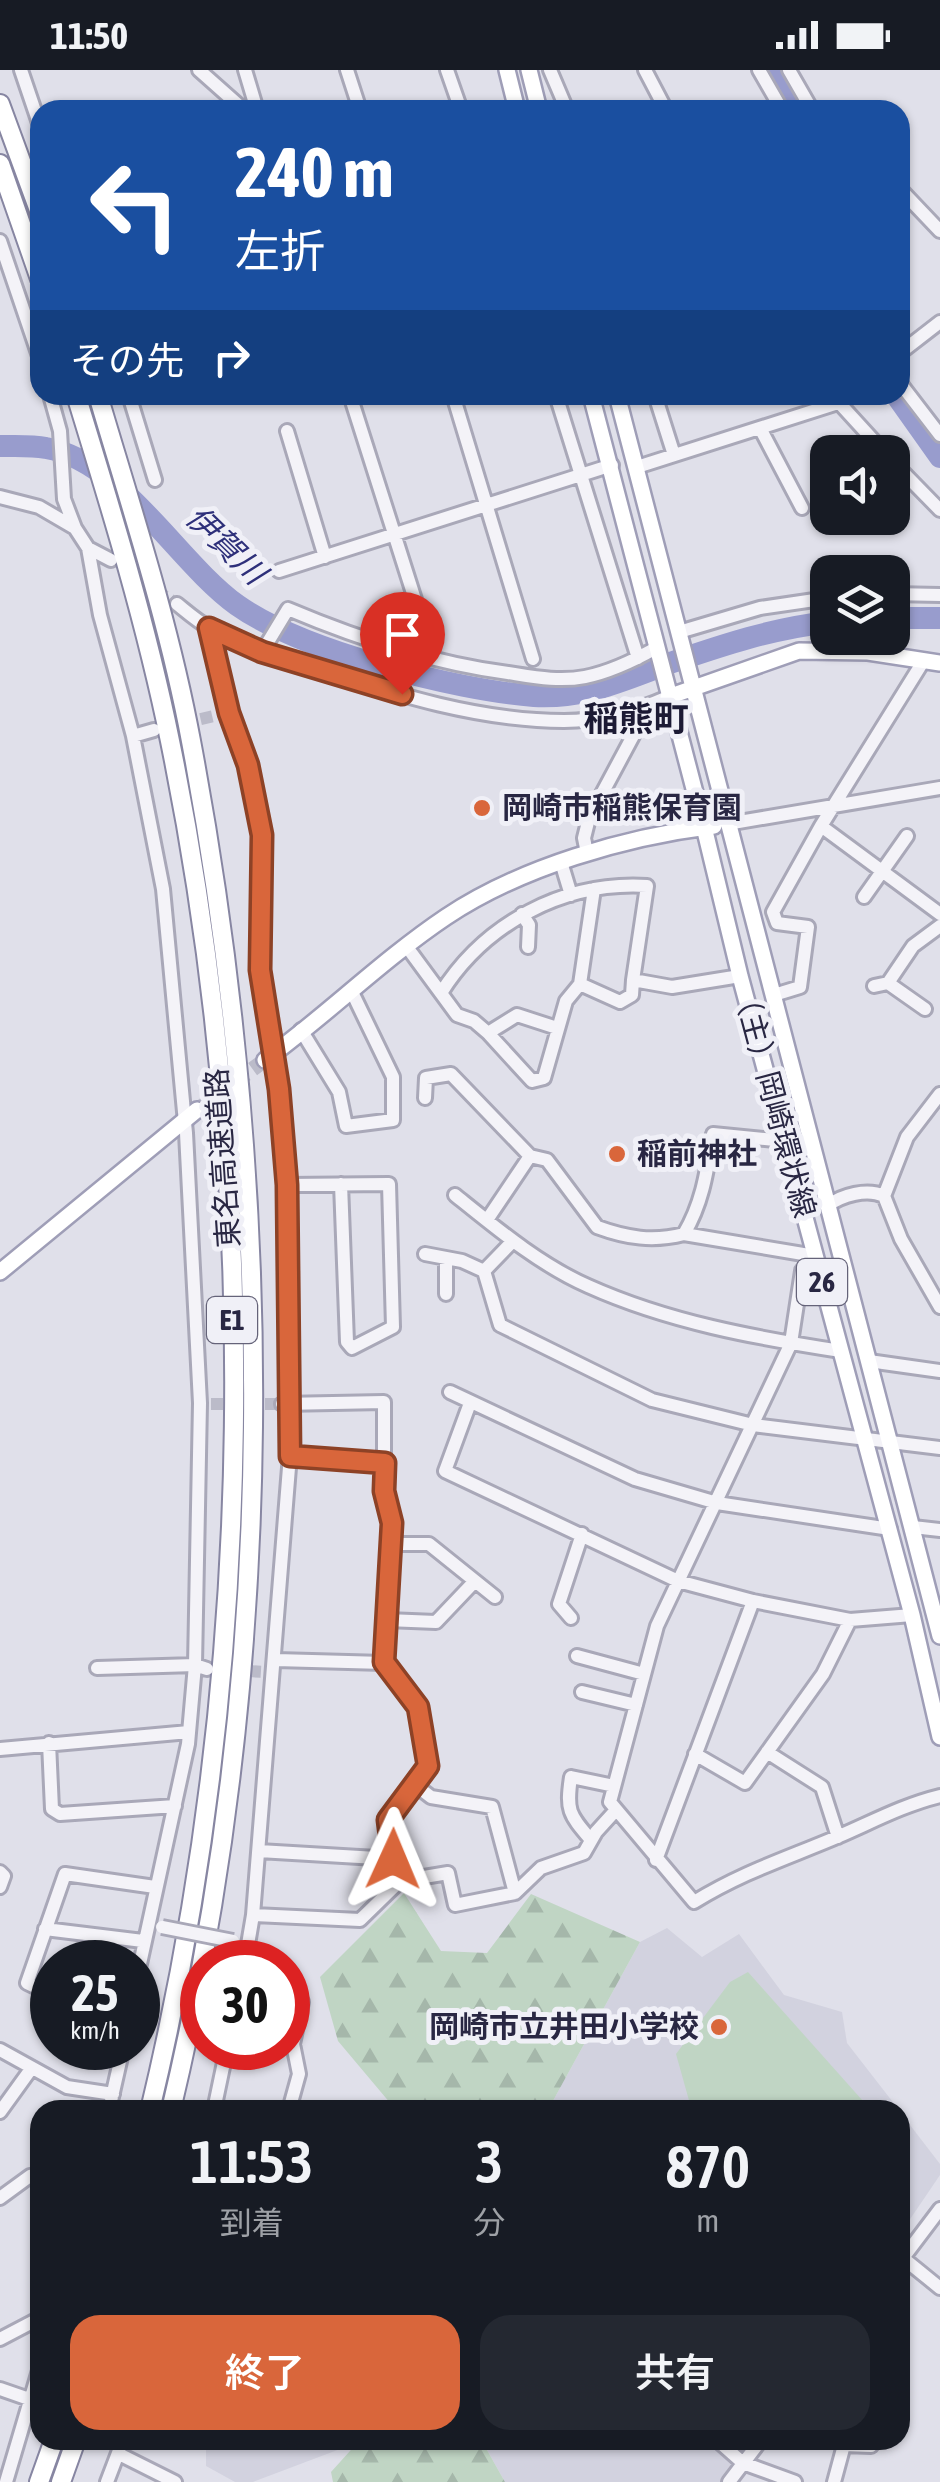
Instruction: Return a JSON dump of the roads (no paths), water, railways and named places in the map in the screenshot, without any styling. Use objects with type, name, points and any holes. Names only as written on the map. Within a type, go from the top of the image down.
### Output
[{"type":"highway","points":[[0,104],[30,186]]},
{"type":"highway","points":[[0,164],[30,251]]},
{"type":"highway","name":"東名高速道路","points":[[79,405],[120,534],[170,741],[208,983],[222,1110],[232,1338],[232,1460],[218,1700],[180,1967],[152,2100]]},
{"type":"highway","name":"東名高速道路","points":[[101,405],[143,543],[190,738],[228,981],[242,1108],[254,1338],[251,1516],[238,1702],[224,1822],[174,2100]]},
{"type":"highway","points":[[39,2482],[50,2450]]},
{"type":"highway","points":[[61,2482],[72,2450]]},
{"type":"main road","points":[[507,70],[514,100]]},
{"type":"main road","points":[[529,70],[537,100]]},
{"type":"main road","name":"26","points":[[595,405],[668,698]]},
{"type":"main road","name":"26","points":[[620,405],[692,689]]},
{"type":"main road","points":[[668,698],[799,651],[868,652],[932,662]]},
{"type":"main road","name":"（主）岡崎環状線","points":[[692,689],[940,1636]]},
{"type":"main road","name":"（主）岡崎環状線","points":[[668,698],[890,1529],[940,1737]]},
{"type":"main road","points":[[269,1056],[446,917],[484,894],[587,853],[727,824]]},
{"type":"main road","points":[[0,1272],[191,1115]]},
{"type":"street","points":[[21,70],[31,100]]},
{"type":"street","points":[[199,70],[233,100]]},
{"type":"street","points":[[244,70],[254,100]]},
{"type":"street","points":[[347,70],[357,100]]},
{"type":"street","points":[[447,70],[458,100]]},
{"type":"street","points":[[550,70],[563,100]]},
{"type":"street","points":[[645,70],[661,100]]},
{"type":"street","points":[[759,70],[776,100]]},
{"type":"street","points":[[789,70],[806,100]]},
{"type":"street","points":[[910,200],[940,232]]},
{"type":"street","points":[[0,241],[30,330]]},
{"type":"street","points":[[910,345],[940,322]]},
{"type":"street","points":[[910,396],[940,435]]},
{"type":"street","points":[[53,405],[60,431],[61,480],[74,528],[88,548],[100,615],[133,736],[163,889],[191,1115],[206,1404],[200,1667],[175,1806],[155,1887],[155,1926],[144,1940]]},
{"type":"street","points":[[132,405],[155,480]]},
{"type":"street","points":[[353,405],[424,631]]},
{"type":"street","points":[[456,405],[533,660]]},
{"type":"street","points":[[559,405],[638,658]]},
{"type":"street","points":[[658,405],[674,455]]},
{"type":"street","points":[[637,466],[819,405]]},
{"type":"street","points":[[841,405],[868,435]]},
{"type":"street","points":[[760,428],[802,508]]},
{"type":"street","points":[[287,431],[326,557]]},
{"type":"street","points":[[279,571],[612,465]]},
{"type":"street","points":[[910,479],[940,510]]},
{"type":"street","points":[[0,498],[39,506],[74,528]]},
{"type":"street","points":[[88,548],[111,560]]},
{"type":"street","points":[[910,594],[940,595]]},
{"type":"street","points":[[679,632],[760,608],[810,601]]},
{"type":"street","points":[[177,604],[209,628],[262,652],[374,687],[488,714],[566,721],[606,716],[668,698]]},
{"type":"street","points":[[262,652],[288,609],[355,638],[479,670],[568,678],[610,670],[656,648]]},
{"type":"street","points":[[209,628],[229,713],[248,765],[262,835],[260,970],[287,1185],[286,1404],[290,1456],[250,1940]]},
{"type":"street","points":[[774,995],[800,987],[808,927],[778,923],[773,912],[821,826],[932,662]]},
{"type":"street","points":[[587,853],[584,838],[589,818],[649,706]]},
{"type":"street","points":[[214,716],[229,713]]},
{"type":"street","points":[[133,736],[154,730]]},
{"type":"street","points":[[727,824],[940,788]]},
{"type":"street","points":[[821,826],[940,914]]},
{"type":"street","points":[[864,897],[907,836]]},
{"type":"street","points":[[561,862],[572,895]]},
{"type":"street","points":[[441,994],[456,969],[522,914],[594,888],[616,884],[647,886],[632,995],[620,1002],[580,984]]},
{"type":"street","points":[[407,947],[458,1014],[474,1021],[532,1080],[544,1078],[566,1001],[580,984],[594,888]]},
{"type":"street","points":[[522,914],[529,925],[528,948]]},
{"type":"street","points":[[925,1009],[881,984],[913,946],[940,926]]},
{"type":"street","points":[[632,980],[672,987],[740,976]]},
{"type":"street","points":[[302,1030],[339,1092],[346,1126],[393,1120],[393,1077],[351,990]]},
{"type":"street","points":[[488,1034],[517,1015],[557,1028]]},
{"type":"street","points":[[425,1098],[426,1078],[451,1074],[530,1156],[548,1160],[597,1227],[628,1238],[665,1239],[684,1234],[817,1262]]},
{"type":"street","points":[[940,1094],[907,1137],[884,1196],[900,1239],[940,1307]]},
{"type":"street","points":[[684,1234],[704,1192],[714,1134],[785,1141]]},
{"type":"street","points":[[486,1220],[530,1156]]},
{"type":"street","points":[[287,1185],[340,1184],[389,1184],[392,1327],[352,1348],[347,1342],[340,1184]]},
{"type":"street","points":[[827,1206],[840,1196],[876,1192],[884,1196]]},
{"type":"street","points":[[455,1195],[514,1241],[586,1286],[675,1318],[842,1351]]},
{"type":"street","points":[[484,1272],[514,1241]]},
{"type":"street","points":[[425,1254],[462,1261],[484,1272],[500,1325],[652,1400],[754,1425],[940,1448]]},
{"type":"street","points":[[446,1259],[446,1294]]},
{"type":"street","points":[[817,1262],[802,1271],[790,1343],[718,1503],[656,1626],[610,1802],[694,1902],[737,1876],[909,1804],[940,1796]]},
{"type":"street","points":[[869,1361],[940,1371]]},
{"type":"street","points":[[450,1392],[635,1479],[718,1503],[890,1529]]},
{"type":"street","points":[[286,1404],[384,1402],[384,1491],[392,1523],[384,1662],[418,1707],[428,1766],[388,1820],[400,1880]]},
{"type":"street","points":[[470,1404],[444,1471],[678,1581],[850,1620],[912,1615]]},
{"type":"street","points":[[290,1456],[385,1463]]},
{"type":"street","points":[[912,1526],[940,1530]]},
{"type":"street","points":[[571,1618],[560,1604],[582,1534]]},
{"type":"street","points":[[391,1544],[429,1544],[495,1597]]},
{"type":"street","points":[[387,1620],[436,1622],[475,1581]]},
{"type":"street","points":[[656,1860],[754,1600]]},
{"type":"street","points":[[695,1754],[745,1783],[822,1674],[850,1620]]},
{"type":"street","points":[[577,1656],[644,1674]]},
{"type":"street","points":[[276,1660],[384,1662]]},
{"type":"street","points":[[97,1668],[200,1667]]},
{"type":"street","points":[[582,1692],[636,1705]]},
{"type":"street","points":[[0,1749],[188,1732]]},
{"type":"street","points":[[48,1743],[52,1809],[60,1814],[175,1806]]},
{"type":"street","points":[[768,1752],[822,1787],[838,1836]]},
{"type":"street","points":[[591,1840],[566,1804],[571,1777],[614,1786]]},
{"type":"street","points":[[414,1784],[431,1797],[492,1808],[515,1893]]},
{"type":"street","points":[[253,1915],[360,1920],[400,1880],[448,1873],[455,1904],[515,1893],[542,1868],[584,1853],[616,1810]]},
{"type":"street","points":[[258,1851],[393,1859]]},
{"type":"street","points":[[0,1872],[4,1876],[0,1888]]},
{"type":"street","points":[[42,1940],[65,1874],[155,1887]]},
{"type":"street","points":[[155,1926],[228,1940]]},
{"type":"street","points":[[46,1929],[135,1940]]},
{"type":"street","points":[[0,2050],[30,2068]]},
{"type":"street","points":[[0,2112],[30,2070]]},
{"type":"street","points":[[33,2070],[67,2086],[113,2094]]},
{"type":"street","points":[[111,2100],[118,2070]]},
{"type":"street","points":[[216,2100],[222,2070]]},
{"type":"street","points":[[292,2100],[297,2070]]},
{"type":"street","points":[[0,2198],[30,2176]]},
{"type":"street","points":[[910,2249],[940,2209]]},
{"type":"street","points":[[910,2266],[940,2288]]},
{"type":"street","points":[[0,2339],[30,2323]]},
{"type":"street","points":[[0,2389],[29,2399]]},
{"type":"street","points":[[6,2482],[30,2396]]},
{"type":"street","points":[[106,2482],[120,2450]]},
{"type":"street","points":[[126,2450],[175,2482]]},
{"type":"street","points":[[728,2450],[743,2463],[795,2482]]},
{"type":"street","points":[[729,2482],[753,2450]]},
{"type":"street","points":[[834,2482],[843,2450]]},
{"type":"waterway","points":[[773,70],[790,100]]},
{"type":"waterway","points":[[903,405],[940,457]]},
{"type":"waterway","name":"伊賀川","points":[[0,446],[46,448],[74,457],[99,472],[124,492],[215,586],[265,622],[339,652],[422,677],[534,696],[571,694],[749,638],[810,625]]},
{"type":"waterway","name":"伊賀川","points":[[910,618],[940,618]]},
{"type":"tunnel","points":[[125,570],[177,604]]},
{"type":"tunnel","points":[[183,723],[214,716]]},
{"type":"tunnel","points":[[197,1110],[265,1060]]},
{"type":"tunnel","points":[[211,1404],[282,1404]]},
{"type":"tunnel","points":[[213,1669],[265,1672]]},
{"type":"place","name":"岡崎市稲熊保育園","points":[[482,808]]},
{"type":"place","name":"稲前神社","points":[[617,1154]]},
{"type":"place","name":"岡崎市立井田小学校","points":[[719,2027]]},
{"type":"district","name":"稲熊町","points":[[636,719]]}]
